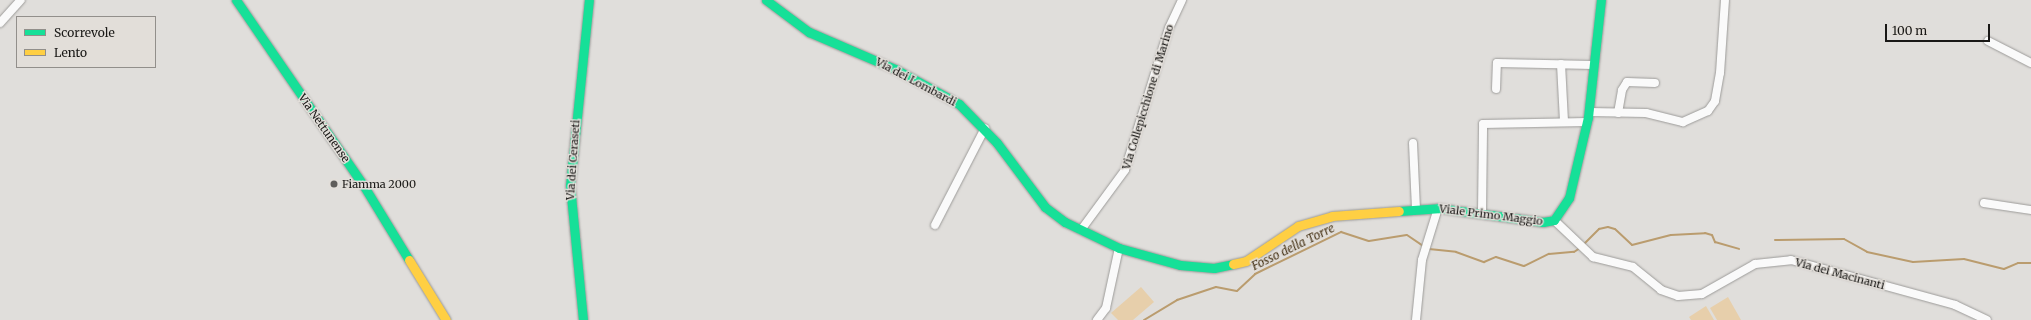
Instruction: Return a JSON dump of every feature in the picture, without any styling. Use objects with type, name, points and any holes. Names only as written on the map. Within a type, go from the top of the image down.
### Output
[{"type":"street","points":[[0,23],[21,0]]},
{"type":"street","name":"Via Nettunense","points":[[236,0],[362,183],[446,320]]},
{"type":"street","name":"Via dei Ceraseti","points":[[583,320],[570,186],[589,0]]},
{"type":"street","name":"Via dei Lombardi","points":[[766,0],[816,36],[889,66],[950,98],[985,128],[1045,207],[1081,230],[1119,248]]},
{"type":"street","name":"Via Collepicchione di Marino","points":[[1081,230],[1125,170],[1169,28],[1182,0]]},
{"type":"street","name":"Viale Primo Maggio","points":[[1119,248],[1180,265],[1219,268],[1257,255],[1294,229],[1314,219],[1438,208],[1482,212],[1543,222],[1554,220],[1569,198],[1587,122],[1601,0]]},
{"type":"street","points":[[1589,112],[1646,113],[1684,122],[1712,107],[1720,73],[1725,0]]},
{"type":"street","points":[[1988,41],[2031,63]]},
{"type":"street","points":[[1496,89],[1497,63],[1593,65]]},
{"type":"street","points":[[1561,64],[1564,122]]},
{"type":"street","points":[[1618,112],[1622,90],[1627,82],[1655,83]]},
{"type":"street","points":[[1482,212],[1483,124],[1587,122]]},
{"type":"street","points":[[935,225],[985,128]]},
{"type":"street","points":[[1413,143],[1416,210]]},
{"type":"street","points":[[1984,203],[2031,210]]},
{"type":"street","points":[[1416,320],[1426,248],[1438,208]]},
{"type":"street","name":"Via dei Macinanti","points":[[1554,220],[1598,260],[1633,267],[1661,290],[1682,297],[1711,290],[1750,265],[1791,260],[1955,305],[1987,320]]},
{"type":"street","points":[[1097,320],[1106,308],[1119,248]]},
{"type":"shaded area","points":[[1141,287],[1154,302],[1133,320],[1118,320],[1111,313]]},
{"type":"shaded area","points":[[1728,297],[1741,320],[1717,320],[1710,308]]},
{"type":"shaded area","points":[[1706,306],[1714,320],[1691,320],[1689,317]]},
{"type":"waterway","name":"Fosso della Torre","points":[[1583,245],[1599,229],[1608,227],[1615,229],[1632,245],[1671,235],[1705,233],[1712,235],[1715,242],[1739,249]]},
{"type":"waterway","name":"Fosso della Torre","points":[[1144,320],[1177,300],[1216,287],[1237,291],[1255,274],[1341,232],[1369,241],[1407,235],[1425,247]]},
{"type":"waterway","name":"Fosso della Torre","points":[[1775,240],[1844,239],[1867,252],[1913,262],[1964,259],[2004,269],[2018,263],[2031,263]]},
{"type":"waterway","name":"Fosso della Torre","points":[[1429,249],[1456,252],[1484,262],[1496,257],[1524,266],[1549,254],[1574,252],[1580,248]]},
{"type":"traffic: fast","points":[[236,0],[362,183],[409,260]]},
{"type":"traffic: fast","points":[[583,320],[570,186],[589,0]]},
{"type":"traffic: fast","points":[[766,0],[809,32],[895,69],[959,104],[997,143],[1045,207],[1065,222],[1119,248],[1180,265],[1214,268],[1233,264]]},
{"type":"traffic: fast","points":[[1399,211],[1438,208],[1543,222],[1554,220],[1569,198],[1588,117],[1601,0]]},
{"type":"traffic: slow","points":[[1233,264],[1246,261],[1298,226],[1332,216],[1399,211]]},
{"type":"traffic: slow","points":[[409,260],[446,320]]},
{"type":"place","name":"Fiamma 2000","points":[[334,184]]}]
